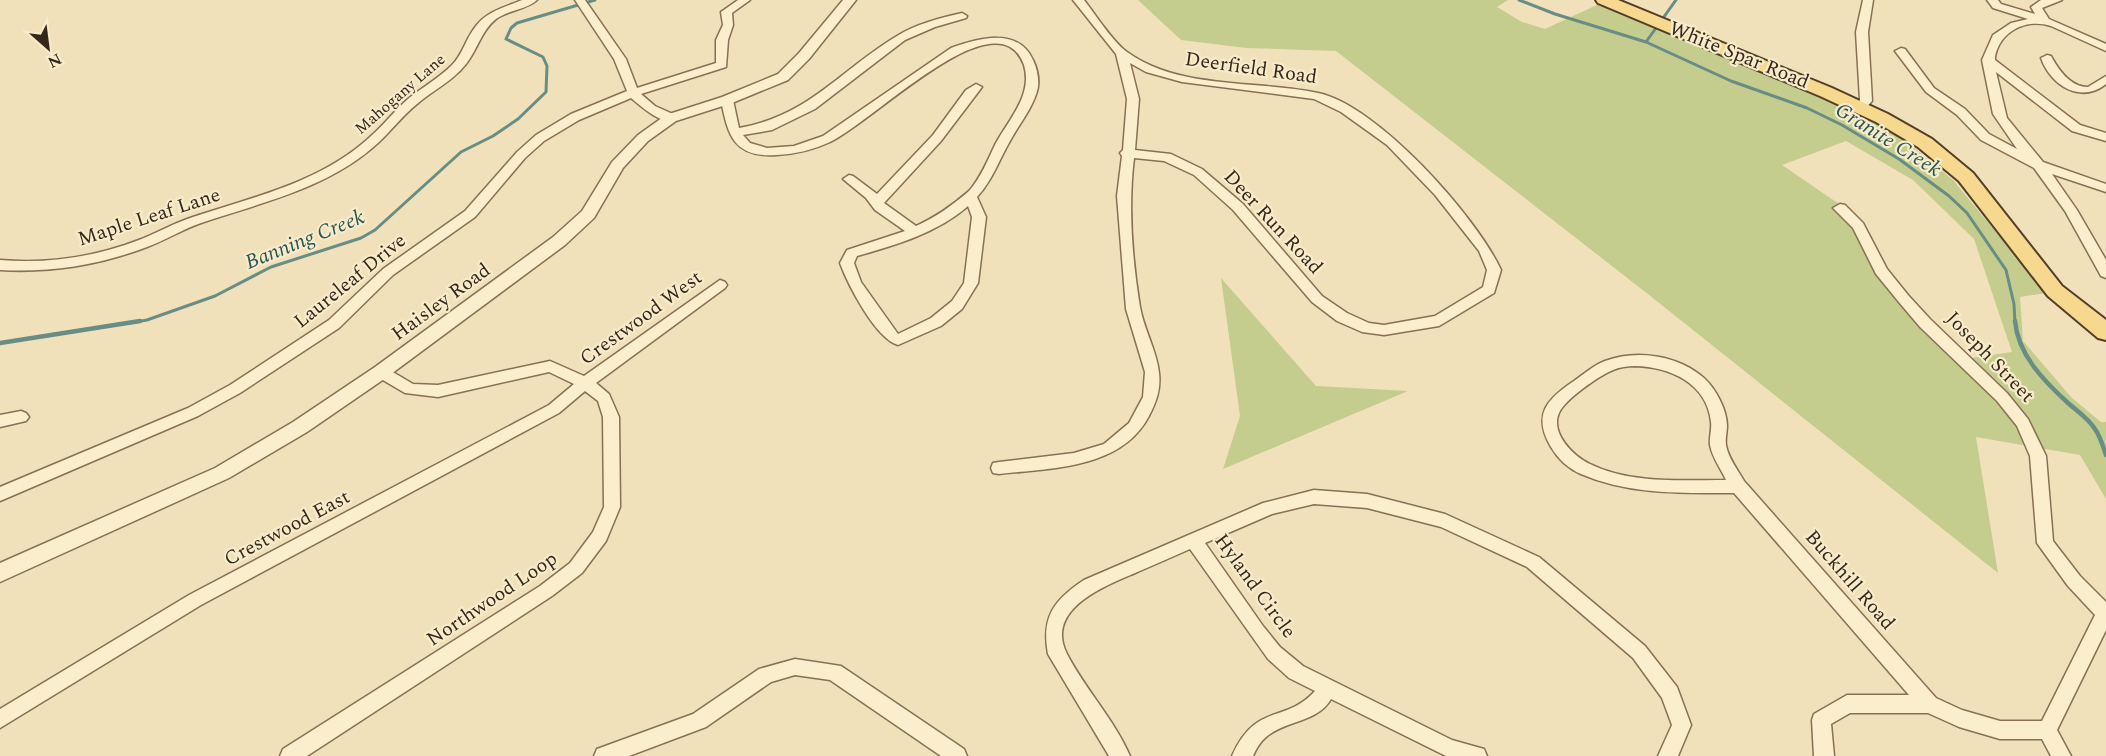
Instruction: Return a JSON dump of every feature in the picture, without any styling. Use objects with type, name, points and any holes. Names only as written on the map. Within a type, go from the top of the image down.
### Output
[{"type":"main road","name":"White Spar Road","points":[[1613,1],[1860,107],[1925,143],[1960,171],[2055,291],[2106,332]]},
{"type":"street","name":"Mahogany Lane","points":[[273,197],[340,165],[370,143],[413,101],[446,78],[462,62],[480,28],[494,15],[532,0]]},
{"type":"street","points":[[580,0],[620,59],[633,93],[651,109],[671,118]]},
{"type":"street","name":"Laureleaf Drive","points":[[0,494],[193,411],[235,389],[334,324],[388,272],[470,214],[490,194],[521,155],[540,138],[575,117],[633,93],[722,65],[722,40],[728,25],[726,12],[745,0]]},
{"type":"street","name":"Haisley Road","points":[[0,573],[222,473],[300,427],[381,372],[559,241],[588,214],[617,165],[643,138],[671,118],[727,100],[783,76],[804,56],[850,0]]},
{"type":"street","points":[[999,468],[1074,459],[1109,447],[1135,427],[1151,397],[1152,372],[1133,309],[1123,196],[1126,153],[1133,118],[1133,99],[1122,54],[1078,0]]},
{"type":"street","points":[[1860,107],[1866,101],[1862,32],[1868,0]]},
{"type":"street","points":[[1992,0],[1996,6],[2045,21],[2106,48]]},
{"type":"street","points":[[2045,21],[2036,7],[2048,1]]},
{"type":"street","points":[[734,133],[768,127],[811,106],[901,38],[931,25],[962,16]]},
{"type":"street","points":[[2045,21],[2020,22],[2012,26],[1992,45],[1988,60],[2001,119],[2038,165],[2092,245],[2106,273]]},
{"type":"street","points":[[727,100],[734,133],[746,146],[767,152],[796,150],[827,139],[954,50],[994,39],[1012,43],[1026,54],[1032,88],[985,176],[970,196],[942,217],[894,242],[852,253],[847,263],[854,283],[891,336],[898,340],[936,322],[957,305],[971,283],[979,217],[970,196]]},
{"type":"street","points":[[1901,51],[1930,90],[1961,112],[1984,137],[2038,165],[2106,188]]},
{"type":"street","name":"Deerfield Road","points":[[1122,54],[1150,70],[1182,79],[1317,96],[1345,109],[1391,142],[1440,192],[1485,250],[1494,270],[1489,290],[1439,321],[1384,330]]},
{"type":"street","points":[[2047,58],[2048,64],[2078,90],[2090,90],[2106,79]]},
{"type":"street","points":[[1988,60],[2076,128],[2106,137]]},
{"type":"street","points":[[877,204],[888,189],[937,138],[963,99],[976,87]]},
{"type":"street","name":"Deer Run Road","points":[[1126,153],[1167,157],[1198,172],[1238,207],[1317,299],[1342,317],[1367,328],[1384,330]]},
{"type":"street","points":[[849,179],[871,195],[877,204],[914,231]]},
{"type":"street","name":"Maple Leaf Lane","points":[[0,265],[29,267],[84,261],[142,244],[196,220],[273,197]]},
{"type":"street","name":"Joseph Street","points":[[1839,208],[1858,226],[1881,271],[1903,298],[1925,323],[2002,397],[2023,423],[2038,456],[2045,543],[2074,581],[2105,614],[2047,730]]},
{"type":"street","name":"Crestwood West","points":[[585,383],[720,285]]},
{"type":"street","name":"Buckhill Road","points":[[1738,486],[1677,485],[1624,480],[1584,469],[1557,444],[1549,428],[1551,411],[1573,388],[1612,364],[1637,360],[1657,361],[1700,383],[1713,402],[1719,423],[1718,445],[1738,486],[1929,704]]},
{"type":"street","name":"Northwood Loop","points":[[290,756],[546,591],[576,568],[600,536],[612,507],[611,417],[604,398],[585,383],[550,366],[438,391],[410,389],[381,372]]},
{"type":"street","name":"Crestwood East","points":[[5,716],[195,600],[554,409],[585,383]]},
{"type":"street","points":[[0,420],[21,417]]},
{"type":"street","name":"Hyland Circle","points":[[1477,756],[1449,748],[1296,672],[1274,653],[1194,541],[1269,508],[1314,497],[1368,501],[1445,521],[1533,562],[1639,652],[1670,693],[1682,725],[1668,756]]},
{"type":"street","points":[[1120,756],[1057,654],[1053,640],[1054,625],[1069,598],[1090,585],[1194,541]]},
{"type":"street","points":[[604,756],[699,721],[766,675],[795,667],[834,672],[957,756]]},
{"type":"street","points":[[1242,756],[1261,729],[1299,714],[1322,699],[1327,688]]},
{"type":"street","points":[[1824,756],[1821,720],[1847,704],[1929,704],[1959,718],[2000,730],[2047,730],[2061,756]]},
{"type":"green space","points":[[1138,0],[1508,0],[1497,7],[1522,22],[1545,29],[1599,4],[1828,99],[1873,121],[1907,142],[1953,180],[2046,293],[2020,297],[2023,341],[2072,398],[2101,422],[2106,422],[2106,499],[2080,455],[1976,437],[1998,573],[1644,291],[1336,51],[1246,48],[1181,40]],"holes":[[[1846,141],[1913,180],[1974,239],[2012,352],[1971,358],[1930,322],[1886,271],[1842,206],[1782,165]]]},
{"type":"green space","points":[[1221,278],[1316,386],[1408,391],[1223,469],[1240,416]]},
{"type":"waterway","name":"Banning Creek","points":[[130,323],[147,320],[215,296],[271,267],[361,238],[375,230],[461,152],[493,136],[518,119],[546,92],[547,66],[543,57],[506,39],[511,28],[517,23],[595,0]]},
{"type":"waterway","name":"Granite Creek","points":[[1519,0],[1555,14],[1646,42]]},
{"type":"waterway","points":[[1646,42],[1676,0]]},
{"type":"waterway","name":"Granite Creek","points":[[1646,42],[1731,81],[1807,108],[1842,125],[1899,159],[1949,196],[1967,213],[2006,270],[2014,304],[2015,323]]},
{"type":"waterway","name":"Banning Creek","points":[[0,343],[140,321]]},
{"type":"waterway","name":"Granite Creek","points":[[2015,321],[2021,345],[2027,356],[2050,386],[2092,425],[2106,455]]}]
